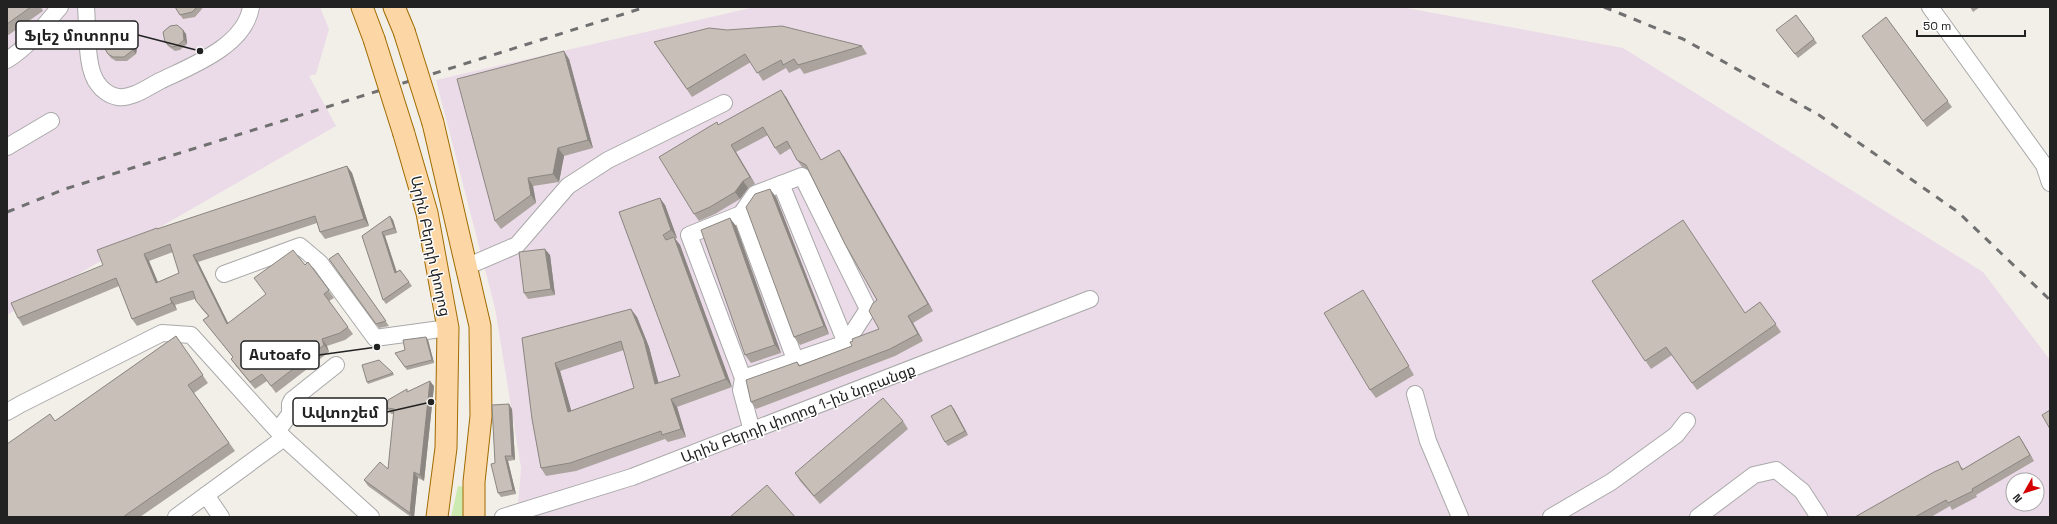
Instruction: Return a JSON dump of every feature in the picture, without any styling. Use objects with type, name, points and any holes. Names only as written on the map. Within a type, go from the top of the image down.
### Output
[{"type":"main road","name":"Արին Բերդի փողոց","points":[[362,7],[374,39],[404,134],[426,213],[448,328],[446,448],[437,517]]},
{"type":"main road","name":"Արին Բերդի փողոց","points":[[394,7],[404,31],[433,123],[480,326],[481,416],[474,482],[474,517]]},
{"type":"street","points":[[7,60],[22,51],[33,40],[60,7]]},
{"type":"street","points":[[86,7],[91,68],[97,84],[106,93],[118,97],[135,94],[206,59],[223,47],[236,35],[249,16],[251,7]]},
{"type":"street","points":[[1930,7],[2044,165],[2050,183]]},
{"type":"street","points":[[466,267],[517,245],[568,186],[608,160],[724,103]]},
{"type":"street","points":[[7,147],[51,121]]},
{"type":"street","points":[[744,378],[796,362],[846,343],[868,309],[802,176],[756,194],[741,214],[690,235],[744,378],[741,390],[752,431]]},
{"type":"street","points":[[781,184],[846,343]]},
{"type":"street","points":[[741,214],[796,362]]},
{"type":"street","points":[[224,274],[300,246],[320,263],[375,338],[448,328]]},
{"type":"street","name":"Արին Բերդի փողոց 1-ին նրբանցք","points":[[503,517],[632,477],[1090,299]]},
{"type":"street","points":[[7,412],[162,333],[191,335],[281,434],[371,517]]},
{"type":"street","points":[[176,517],[206,495],[281,434],[290,414],[290,404],[292,400],[336,365]]},
{"type":"street","points":[[1415,394],[1428,441],[1460,517]]},
{"type":"street","points":[[1551,517],[1611,482],[1676,435],[1687,421]]},
{"type":"street","points":[[1698,517],[1754,476],[1776,470],[1802,491],[1819,517]]},
{"type":"street","points":[[206,495],[221,517]]},
{"type":"shaded area","points":[[7,7],[320,7],[329,29],[316,74],[309,76],[336,126],[7,315]]},
{"type":"shaded area","points":[[755,7],[1401,7],[1623,48],[1983,272],[2050,360],[2050,517],[517,517],[521,468],[495,308],[436,80]]},
{"type":"green space","points":[[458,486],[465,487],[464,517],[451,517]]},
{"type":"building","points":[[7,7],[31,7],[7,24]]},
{"type":"building","points":[[175,7],[197,7],[192,12],[180,15]]},
{"type":"building","points":[[1796,15],[1814,39],[1795,54],[1776,30]]},
{"type":"building","points":[[1886,17],[1948,101],[1923,121],[1862,36]]},
{"type":"building","points":[[177,25],[183,30],[184,40],[177,46],[172,47],[165,42],[163,32],[170,26]]},
{"type":"building","points":[[113,26],[124,26],[129,29],[135,39],[133,50],[124,57],[113,57],[108,54],[102,44],[105,33]]},
{"type":"building","points":[[782,26],[862,46],[798,65],[794,59],[783,65],[781,60],[757,73],[745,54],[687,89],[654,42],[709,28],[727,30]]},
{"type":"building","points":[[564,51],[588,140],[558,148],[553,174],[528,178],[531,195],[495,221],[457,79]]},
{"type":"building","points":[[781,90],[821,160],[839,150],[928,304],[908,316],[918,334],[890,349],[751,402],[746,380],[797,362],[799,366],[852,346],[850,342],[853,341],[852,339],[879,329],[869,311],[873,303],[877,300],[845,244],[806,165],[797,160],[787,141],[775,148],[763,127],[731,145],[750,177],[743,181],[735,192],[710,207],[694,214],[659,157],[717,122],[718,125]]},
{"type":"building","points":[[347,166],[364,219],[320,232],[315,216],[193,255],[227,324],[266,294],[254,278],[293,250],[305,265],[308,262],[329,290],[324,294],[348,327],[340,333],[322,339],[324,345],[271,386],[262,374],[250,382],[231,359],[233,357],[203,320],[209,316],[196,301],[193,291],[170,298],[172,303],[132,319],[116,278],[18,318],[11,303],[103,265],[97,250]],"holes":[[[170,244],[179,273],[156,283],[144,254]]]},
{"type":"building","points":[[770,189],[824,326],[794,337],[746,207],[755,194]]},
{"type":"building","points":[[660,198],[671,230],[663,235],[666,240],[674,237],[726,379],[671,399],[681,429],[662,435],[661,431],[570,463],[541,468],[532,419],[522,338],[631,309],[644,340],[655,384],[680,376],[619,212]],"holes":[[[621,341],[634,388],[568,412],[555,363]]]},
{"type":"building","points":[[390,216],[394,228],[382,232],[395,273],[400,270],[409,282],[383,300],[362,236]]},
{"type":"building","points":[[730,218],[775,345],[745,355],[701,230]]},
{"type":"building","points":[[1683,220],[1745,313],[1760,302],[1776,324],[1692,383],[1666,347],[1645,361],[1592,281]]},
{"type":"building","points":[[545,249],[551,289],[524,293],[519,252]]},
{"type":"building","points":[[338,253],[386,321],[376,324],[329,259]]},
{"type":"building","points":[[1363,290],[1409,366],[1370,390],[1324,313]]},
{"type":"building","points":[[176,336],[203,375],[188,385],[229,443],[123,517],[7,517],[7,444],[50,414],[55,421]]},
{"type":"building","points":[[426,337],[432,360],[405,367],[395,353],[405,350],[403,340]]},
{"type":"building","points":[[379,360],[393,373],[367,382],[362,365]]},
{"type":"building","points":[[430,381],[420,475],[414,472],[410,513],[364,480],[380,462],[388,469],[394,409],[387,408],[388,400],[407,389],[407,392]]},
{"type":"building","points":[[883,398],[903,421],[814,496],[795,473]]},
{"type":"building","points":[[509,404],[512,456],[505,456],[513,490],[498,493],[491,464],[495,463],[492,405]]},
{"type":"building","points":[[951,405],[965,431],[945,442],[931,416]]},
{"type":"building","points":[[2050,410],[2050,429],[2042,415]]},
{"type":"building","points":[[2019,436],[2030,455],[1972,489],[1973,491],[1948,503],[1946,500],[1915,517],[1855,517],[1934,472],[1958,461],[1962,470]]},
{"type":"building","points":[[767,485],[795,517],[730,517]]},
{"type":"railway","points":[[7,212],[65,189],[646,7]]},
{"type":"railway","points":[[1604,7],[1683,39],[1819,115],[1958,212],[2050,300]]},
{"type":"place","name":"Ֆլեշ մոտորս","points":[[200,51]]},
{"type":"place","name":"Autoafo","points":[[377,347]]},
{"type":"place","name":"Ավտոշեմ","points":[[431,402]]}]
